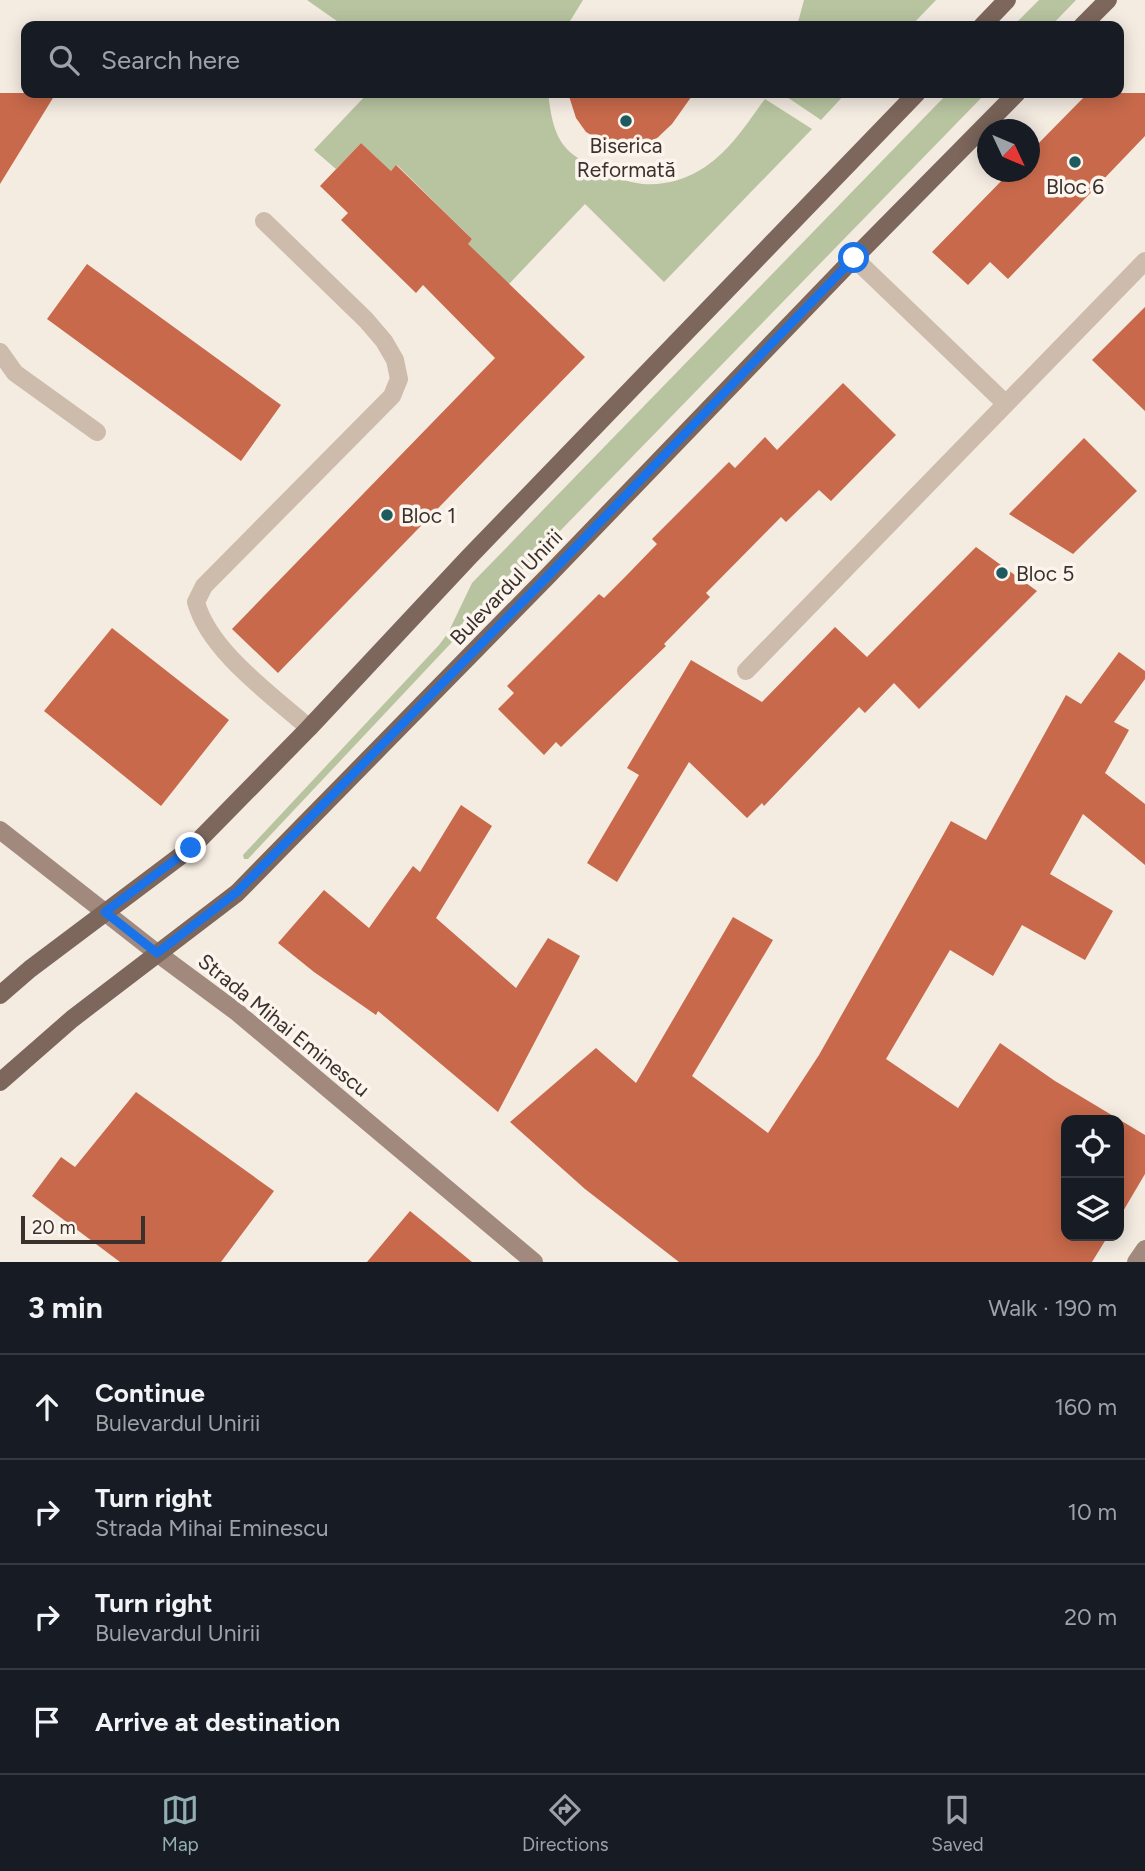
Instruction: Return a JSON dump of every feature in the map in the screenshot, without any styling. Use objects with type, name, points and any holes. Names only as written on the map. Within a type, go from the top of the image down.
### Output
[{"type":"main road","points":[[987,21],[1007,0]]},
{"type":"main road","points":[[1087,21],[1108,0]]},
{"type":"main road","points":[[0,995],[30,969],[191,848],[309,729],[488,537],[912,98]]},
{"type":"main road","name":"Bulevardul Unirii","points":[[0,1082],[72,1018],[237,892],[538,587],[854,258],[1012,98]]},
{"type":"street","name":"Strada Mihai Eminescu","points":[[0,830],[237,1013],[534,1262]]},
{"type":"street","points":[[1136,1262],[1145,1249]]},
{"type":"lane","points":[[264,221],[366,320],[384,341],[394,360],[398,379],[392,396],[204,586],[196,602],[200,619],[212,638],[309,729]]},
{"type":"lane","points":[[854,258],[1006,404]]},
{"type":"lane","points":[[746,671],[1145,261]]},
{"type":"lane","points":[[0,352],[15,373],[97,432]]},
{"type":"green space","points":[[307,0],[583,0],[570,21],[337,21]]},
{"type":"green space","points":[[804,0],[936,0],[916,21],[798,21]]},
{"type":"green space","points":[[1039,0],[1076,0],[1056,21],[1018,21]]},
{"type":"green space","points":[[363,98],[549,98],[556,132],[570,152],[605,173],[643,184],[675,181],[705,167],[730,145],[765,99],[812,129],[664,282],[585,204],[509,284],[466,245],[472,239],[397,165],[391,171],[361,143],[336,169],[314,150]]},
{"type":"green space","points":[[788,98],[841,98],[821,120]]},
{"type":"green space","points":[[943,98],[981,98],[453,641],[248,859],[244,859],[243,855],[439,645],[448,633],[472,583]]},
{"type":"building","points":[[0,93],[21,93],[21,98],[53,98],[0,184]]},
{"type":"building","name":"Bloc 6","points":[[1124,93],[1145,93],[1145,136],[1008,279],[990,262],[968,285],[932,252],[1000,182],[1040,182],[1040,142],[1083,98],[1124,98]]},
{"type":"building","name":"Biserica Reformată","points":[[570,98],[690,98],[672,124],[654,141],[627,148],[608,145],[586,132],[576,118]]},
{"type":"building","points":[[361,143],[391,171],[396,165],[472,239],[468,244],[585,357],[278,673],[232,629],[495,358],[423,285],[416,293],[341,220],[348,213],[320,186]]},
{"type":"building","points":[[87,264],[281,405],[241,461],[47,319]]},
{"type":"building","points":[[1145,307],[1145,411],[1092,360]]},
{"type":"building","points":[[843,383],[896,435],[831,501],[819,490],[786,522],[781,517],[706,593],[710,597],[664,644],[666,646],[561,747],[556,742],[544,755],[498,709],[514,693],[507,686],[599,594],[604,598],[626,576],[657,544],[652,539],[729,462],[735,468],[765,437],[777,450]]},
{"type":"building","points":[[1084,438],[1137,491],[1073,554],[1009,514]]},
{"type":"building","points":[[976,547],[1037,591],[919,709],[894,683],[865,713],[859,707],[764,806],[762,803],[747,818],[689,762],[617,882],[587,863],[639,775],[627,768],[691,660],[762,702],[835,627],[867,657]]},
{"type":"building","points":[[112,628],[229,720],[161,806],[44,711]]},
{"type":"building","points":[[1119,652],[1145,671],[1145,679],[1114,722],[1129,730],[1105,773],[1145,804],[1145,865],[1083,814],[1050,874],[1113,911],[1085,960],[1022,925],[993,976],[950,950],[886,1059],[958,1108],[1000,1043],[1055,1081],[1112,1115],[1061,1115],[1061,1241],[1105,1241],[1092,1262],[679,1262],[585,1189],[510,1122],[596,1048],[636,1083],[733,917],[773,940],[692,1076],[768,1133],[819,1055],[951,821],[986,840],[1066,695],[1081,704]]},
{"type":"building","points":[[461,805],[492,826],[436,918],[516,988],[548,938],[580,956],[498,1112],[378,1011],[376,1015],[278,943],[324,890],[369,928],[413,866],[420,872]]},
{"type":"building","points":[[136,1092],[274,1191],[221,1262],[120,1262],[32,1196],[61,1157],[75,1167]]},
{"type":"building","points":[[1124,1122],[1145,1135],[1145,1174],[1124,1210]]},
{"type":"building","points":[[410,1211],[472,1262],[367,1262]]},
{"type":"place","name":"Biserica Reformată","points":[[626,121]]},
{"type":"place","name":"Bloc 6","points":[[1075,162]]},
{"type":"place","name":"Bloc 1","points":[[387,515]]},
{"type":"place","name":"Bloc 5","points":[[1002,573]]},
{"type":"route","points":[[191,848],[105,912],[157,953],[237,892],[547,577],[854,258]]}]
